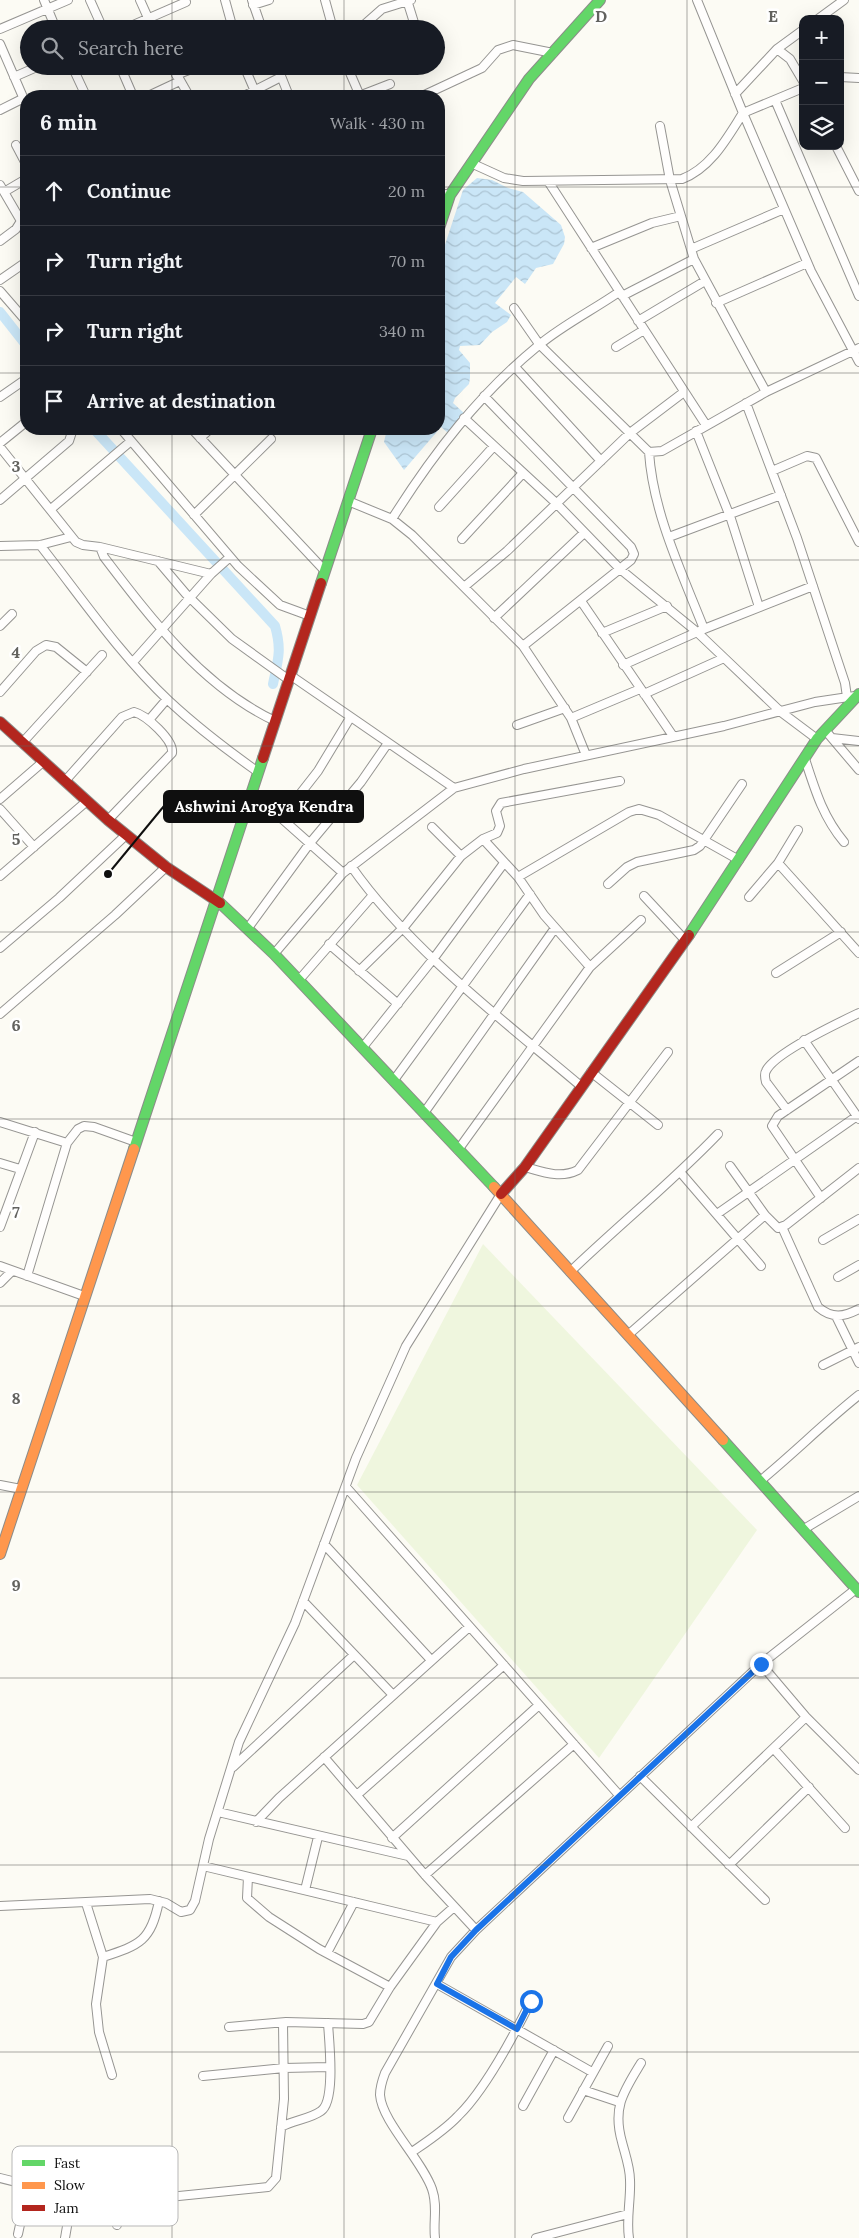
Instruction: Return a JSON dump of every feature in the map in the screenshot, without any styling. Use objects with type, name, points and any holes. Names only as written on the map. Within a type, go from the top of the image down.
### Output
[{"type":"street","points":[[44,0],[52,20]]},
{"type":"street","points":[[23,20],[68,0]]},
{"type":"street","points":[[90,0],[100,20]]},
{"type":"street","points":[[140,0],[148,20]]},
{"type":"street","points":[[225,0],[231,20]]},
{"type":"street","points":[[259,20],[252,2],[269,0]]},
{"type":"street","points":[[325,0],[331,20]]},
{"type":"street","points":[[370,20],[382,9],[409,0],[414,20]]},
{"type":"street","points":[[445,209],[450,194],[529,79],[600,0]]},
{"type":"street","points":[[697,0],[743,113],[808,263],[856,350],[859,362]]},
{"type":"street","points":[[823,15],[844,0]]},
{"type":"street","points":[[141,20],[186,2]]},
{"type":"street","points":[[0,29],[20,21]]},
{"type":"street","points":[[735,94],[777,49],[799,33]]},
{"type":"street","points":[[0,44],[20,91]]},
{"type":"street","points":[[435,90],[482,68],[498,50],[513,45],[552,53]]},
{"type":"street","points":[[777,49],[790,59],[799,74]]},
{"type":"street","points":[[14,77],[20,74]]},
{"type":"street","points":[[76,75],[83,90]]},
{"type":"street","points":[[124,75],[130,90]]},
{"type":"street","points":[[176,75],[185,90]]},
{"type":"street","points":[[158,90],[183,75]]},
{"type":"street","points":[[248,75],[255,90]]},
{"type":"street","points":[[351,75],[357,90]]},
{"type":"street","points":[[261,90],[281,77],[286,90]]},
{"type":"street","points":[[844,77],[859,78]]},
{"type":"street","points":[[374,90],[390,84]]},
{"type":"street","points":[[471,163],[504,178],[548,181],[682,180],[694,175],[724,143],[743,113],[799,90]]},
{"type":"street","points":[[775,100],[859,296]]},
{"type":"street","points":[[0,110],[20,102]]},
{"type":"street","points":[[660,126],[670,180],[694,259],[716,303],[766,392]]},
{"type":"street","points":[[16,145],[20,153]]},
{"type":"street","points":[[838,150],[859,191]]},
{"type":"street","points":[[20,181],[2,188],[20,219]]},
{"type":"street","points":[[548,181],[706,425]]},
{"type":"street","points":[[445,194],[450,194]]},
{"type":"street","points":[[691,249],[784,209]]},
{"type":"street","points":[[591,248],[652,224],[681,216]]},
{"type":"street","points":[[0,241],[16,229],[20,223]]},
{"type":"street","points":[[392,518],[424,468],[464,418],[484,396],[539,344],[620,294],[694,259]]},
{"type":"street","points":[[716,303],[808,263]]},
{"type":"street","points":[[0,280],[20,266]]},
{"type":"street","points":[[638,321],[705,281]]},
{"type":"street","points":[[0,291],[20,314]]},
{"type":"street","points":[[514,308],[539,344],[649,452],[650,476],[700,630]]},
{"type":"street","points":[[616,347],[644,330]]},
{"type":"street","points":[[649,452],[662,451],[766,392],[856,350]]},
{"type":"street","points":[[515,367],[601,461]]},
{"type":"street","points":[[0,397],[20,383]]},
{"type":"street","points":[[464,587],[630,433],[684,392]]},
{"type":"street","points":[[484,396],[573,486],[633,551],[634,557],[523,646]]},
{"type":"street","points":[[746,403],[781,495],[845,683],[854,695]]},
{"type":"street","points":[[464,418],[556,503],[620,569],[700,630],[724,658],[781,712],[817,739]]},
{"type":"street","points":[[20,427],[0,445],[71,536],[82,546],[100,547],[213,572]]},
{"type":"street","points":[[696,431],[730,515],[759,607]]},
{"type":"street","points":[[0,500],[69,441],[71,435]]},
{"type":"street","points":[[126,435],[194,515],[228,559],[280,606],[310,616]]},
{"type":"street","points":[[197,435],[325,571]]},
{"type":"street","points":[[200,438],[203,435]]},
{"type":"street","points":[[0,1554],[370,435]]},
{"type":"street","points":[[194,515],[271,438]]},
{"type":"street","points":[[51,509],[131,440]]},
{"type":"street","points":[[439,507],[494,446]]},
{"type":"street","points":[[772,470],[807,456],[816,458],[859,542]]},
{"type":"street","points":[[462,539],[523,473]]},
{"type":"street","points":[[669,537],[781,495]]},
{"type":"street","points":[[348,501],[392,518],[523,646],[571,718],[586,755]]},
{"type":"street","points":[[494,618],[584,532]]},
{"type":"street","points":[[0,546],[40,545],[71,536]]},
{"type":"street","points":[[40,545],[133,662],[167,699],[219,744],[258,772]]},
{"type":"street","points":[[100,547],[104,557],[162,630],[216,684],[245,707],[275,722]]},
{"type":"street","points":[[133,662],[213,572],[228,559]]},
{"type":"street","points":[[158,560],[191,598],[232,639],[265,665],[289,678],[454,788]]},
{"type":"street","points":[[623,665],[700,630],[813,586]]},
{"type":"street","points":[[581,601],[673,736]]},
{"type":"street","points":[[602,633],[667,606]]},
{"type":"street","points":[[0,626],[12,614]]},
{"type":"street","points":[[0,692],[36,652],[46,645],[51,644],[56,647],[87,672]]},
{"type":"street","points":[[23,742],[102,655]]},
{"type":"street","points":[[571,718],[642,692],[724,658]]},
{"type":"street","points":[[274,954],[342,873],[454,788],[586,755],[781,712],[815,702],[854,695]]},
{"type":"street","points":[[0,1906],[86,1903],[150,1898],[181,1912],[190,1910],[195,1901],[203,1866],[239,1742],[303,1601],[346,1486],[406,1346],[501,1194],[525,1167],[685,940],[817,739],[829,734],[854,695]]},
{"type":"street","points":[[149,720],[167,699]]},
{"type":"street","points":[[517,725],[565,708]]},
{"type":"street","points":[[66,781],[129,712],[140,713],[149,720],[172,745],[172,753],[108,820]]},
{"type":"street","points":[[282,817],[318,771],[350,718]]},
{"type":"street","points":[[1,724],[108,820],[166,867],[216,900],[274,954],[501,1194],[858,1590],[761,1664],[476,1930],[451,1957],[385,2073],[380,2087],[380,2098],[385,2110],[429,2182],[436,2204],[435,2238]]},
{"type":"street","points":[[829,734],[859,741]]},
{"type":"street","points":[[829,734],[859,770]]},
{"type":"street","points":[[248,928],[310,843],[361,782],[388,743]]},
{"type":"street","points":[[805,758],[822,810],[830,826],[844,842]]},
{"type":"street","points":[[0,799],[44,761]]},
{"type":"street","points":[[359,970],[404,927],[461,856],[500,830],[496,811],[498,806],[506,801],[620,781]]},
{"type":"street","points":[[608,884],[627,867],[637,862],[694,850],[704,841],[742,784]]},
{"type":"street","points":[[252,792],[342,873]]},
{"type":"street","points":[[0,876],[87,801]]},
{"type":"street","points":[[0,809],[34,847]]},
{"type":"street","points":[[518,877],[629,812],[639,809],[659,815],[739,860]]},
{"type":"street","points":[[432,827],[461,856]]},
{"type":"street","points":[[749,897],[778,863],[798,830]]},
{"type":"street","points":[[0,948],[59,898],[126,835]]},
{"type":"street","points":[[483,840],[518,877],[555,928],[590,967]]},
{"type":"street","points":[[363,1047],[434,958],[504,863]]},
{"type":"street","points":[[778,863],[859,952]]},
{"type":"street","points":[[351,866],[373,895],[434,958],[495,1014],[582,1087]]},
{"type":"street","points":[[0,1014],[115,916],[166,867]]},
{"type":"street","points":[[394,1080],[530,894]]},
{"type":"street","points":[[298,980],[373,895]]},
{"type":"street","points":[[644,896],[685,940]]},
{"type":"street","points":[[458,1150],[504,1090],[532,1045],[590,967],[642,920]]},
{"type":"street","points":[[424,1113],[555,928]]},
{"type":"street","points":[[776,973],[842,932]]},
{"type":"street","points":[[329,944],[398,1004]]},
{"type":"street","points":[[786,1110],[766,1082],[765,1072],[773,1063],[804,1040],[859,1013]]},
{"type":"street","points":[[717,1214],[858,1117],[804,1040]]},
{"type":"street","points":[[525,1167],[549,1174],[563,1175],[578,1170],[668,1052]]},
{"type":"street","points":[[821,1198],[772,1126],[778,1116],[786,1110],[859,1061]]},
{"type":"street","points":[[591,1072],[658,1126]]},
{"type":"street","points":[[0,1122],[67,1143]]},
{"type":"street","points":[[27,1276],[67,1143],[84,1126],[94,1127],[136,1142]]},
{"type":"street","points":[[0,1227],[34,1132]]},
{"type":"street","points":[[570,1272],[618,1226],[681,1173],[718,1134]]},
{"type":"street","points":[[0,1163],[20,1169]]},
{"type":"street","points":[[730,1166],[774,1227],[782,1227],[859,1168]]},
{"type":"street","points":[[681,1173],[761,1266]]},
{"type":"street","points":[[628,1335],[765,1215]]},
{"type":"street","points":[[823,1240],[859,1219]]},
{"type":"street","points":[[782,1227],[818,1308],[826,1314],[836,1316],[848,1315],[859,1309]]},
{"type":"street","points":[[838,1278],[859,1265]]},
{"type":"street","points":[[0,1266],[84,1296]]},
{"type":"street","points":[[0,1283],[12,1271]]},
{"type":"street","points":[[836,1316],[856,1348],[859,1363]]},
{"type":"street","points":[[823,1365],[856,1348]]},
{"type":"street","points":[[760,1481],[792,1454],[817,1428],[859,1395]]},
{"type":"street","points":[[0,1485],[22,1489]]},
{"type":"street","points":[[346,1486],[619,1795]]},
{"type":"street","points":[[804,1529],[859,1496]]},
{"type":"street","points":[[324,1544],[431,1660]]},
{"type":"street","points":[[303,1601],[393,1695]]},
{"type":"street","points":[[256,1822],[324,1757],[469,1627]]},
{"type":"street","points":[[232,1767],[354,1655]]},
{"type":"street","points":[[761,1664],[806,1717],[859,1770]]},
{"type":"street","points":[[358,1794],[504,1665]]},
{"type":"street","points":[[392,1838],[539,1705]]},
{"type":"street","points":[[691,1827],[806,1717]]},
{"type":"street","points":[[425,1875],[574,1744]]},
{"type":"street","points":[[774,1749],[845,1828]]},
{"type":"street","points":[[324,1757],[358,1794],[392,1838],[476,1930]]},
{"type":"street","points":[[640,1776],[765,1900]]},
{"type":"street","points":[[729,1865],[808,1787]]},
{"type":"street","points":[[218,1812],[318,1837],[408,1856]]},
{"type":"street","points":[[305,1890],[318,1837]]},
{"type":"street","points":[[203,1866],[436,1922]]},
{"type":"street","points":[[248,1877],[246,1894],[255,1907],[327,1953],[390,1987]]},
{"type":"street","points":[[103,1958],[140,1942],[149,1933],[154,1923],[159,1901]]},
{"type":"street","points":[[327,1953],[354,1902]]},
{"type":"street","points":[[86,1903],[103,1958],[96,2004],[99,2032],[112,2075]]},
{"type":"street","points":[[229,2027],[283,2023],[369,2022],[390,1987],[436,1922],[454,1907]]},
{"type":"street","points":[[437,1984],[592,2072]]},
{"type":"street","points":[[412,2152],[459,2116],[475,2096],[517,2029],[531,2001]]},
{"type":"street","points":[[178,2196],[268,2187],[276,2178],[284,2099],[283,2023]]},
{"type":"street","points":[[281,2127],[294,2120],[312,2116],[325,2108],[330,2090],[328,2023]]},
{"type":"street","points":[[568,2118],[608,2046]]},
{"type":"street","points":[[523,2106],[554,2050]]},
{"type":"street","points":[[629,2238],[630,2176],[618,2128],[619,2102],[641,2063]]},
{"type":"street","points":[[203,2076],[284,2068],[330,2066]]},
{"type":"street","points":[[583,2090],[619,2102]]},
{"type":"street","points":[[536,2238],[628,2214]]},
{"type":"street","points":[[18,2234],[20,2226]]},
{"type":"green space","points":[[483,1244],[757,1530],[599,1758],[357,1485]]},
{"type":"water","points":[[477,178],[492,180],[508,188],[523,192],[561,225],[565,237],[564,244],[553,264],[536,268],[525,284],[516,277],[495,303],[511,315],[507,322],[492,332],[480,345],[460,346],[459,350],[470,363],[470,378],[469,384],[455,398],[453,403],[464,413],[448,433],[445,430],[445,245],[463,190]]},
{"type":"water","points":[[386,435],[434,435],[404,470],[384,442]]},
{"type":"waterway","points":[[0,312],[20,337]]},
{"type":"waterway","points":[[100,435],[275,626],[279,649],[273,684]]},
{"type":"traffic: fast","points":[[445,210],[450,195],[529,79],[600,0]]},
{"type":"traffic: fast","points":[[321,583],[370,435]]},
{"type":"traffic: fast","points":[[689,935],[817,739],[859,694]]},
{"type":"traffic: fast","points":[[134,1149],[263,758]]},
{"type":"traffic: fast","points":[[220,903],[274,954],[494,1187]]},
{"type":"traffic: fast","points":[[723,1440],[859,1592]]},
{"type":"traffic: slow","points":[[0,1554],[134,1149]]},
{"type":"traffic: slow","points":[[494,1187],[723,1440]]},
{"type":"traffic: jam","points":[[263,758],[321,583]]},
{"type":"traffic: jam","points":[[0,722],[108,820],[166,867],[220,903]]},
{"type":"traffic: jam","points":[[501,1194],[525,1167],[689,935]]},
{"type":"place","name":"Ashwini Arogya Kendra","points":[[108,874]]},
{"type":"route","points":[[531,2001],[517,2029],[437,1984],[451,1957],[476,1930],[761,1664]]}]
